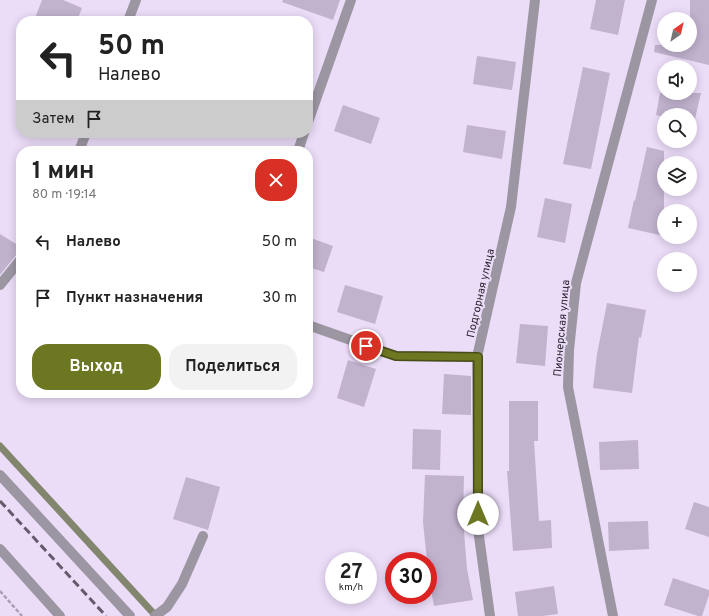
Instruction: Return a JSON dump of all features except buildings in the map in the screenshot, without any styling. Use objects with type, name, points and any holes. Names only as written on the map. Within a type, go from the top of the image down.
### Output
[{"type":"street","points":[[130,16],[136,0]]},
{"type":"street","points":[[313,108],[352,0]]},
{"type":"street","name":"Подгорная улица","points":[[490,616],[478,529],[478,357],[511,207],[535,0]]},
{"type":"street","name":"Пионерская улица","points":[[613,616],[568,387],[569,350],[576,283],[652,0]]},
{"type":"street","points":[[0,285],[16,265]]},
{"type":"street","points":[[313,327],[396,356],[478,357]]},
{"type":"street","points":[[0,475],[130,616]]},
{"type":"street","points":[[155,616],[167,607],[182,584],[203,536]]},
{"type":"street","points":[[0,549],[60,616]]},
{"type":"path","points":[[0,591],[22,616]]},
{"type":"waterway","points":[[0,446],[156,616]]},
{"type":"railway","points":[[0,501],[106,616]]},
{"type":"route","points":[[366,346],[396,356],[478,357],[478,514]]}]
